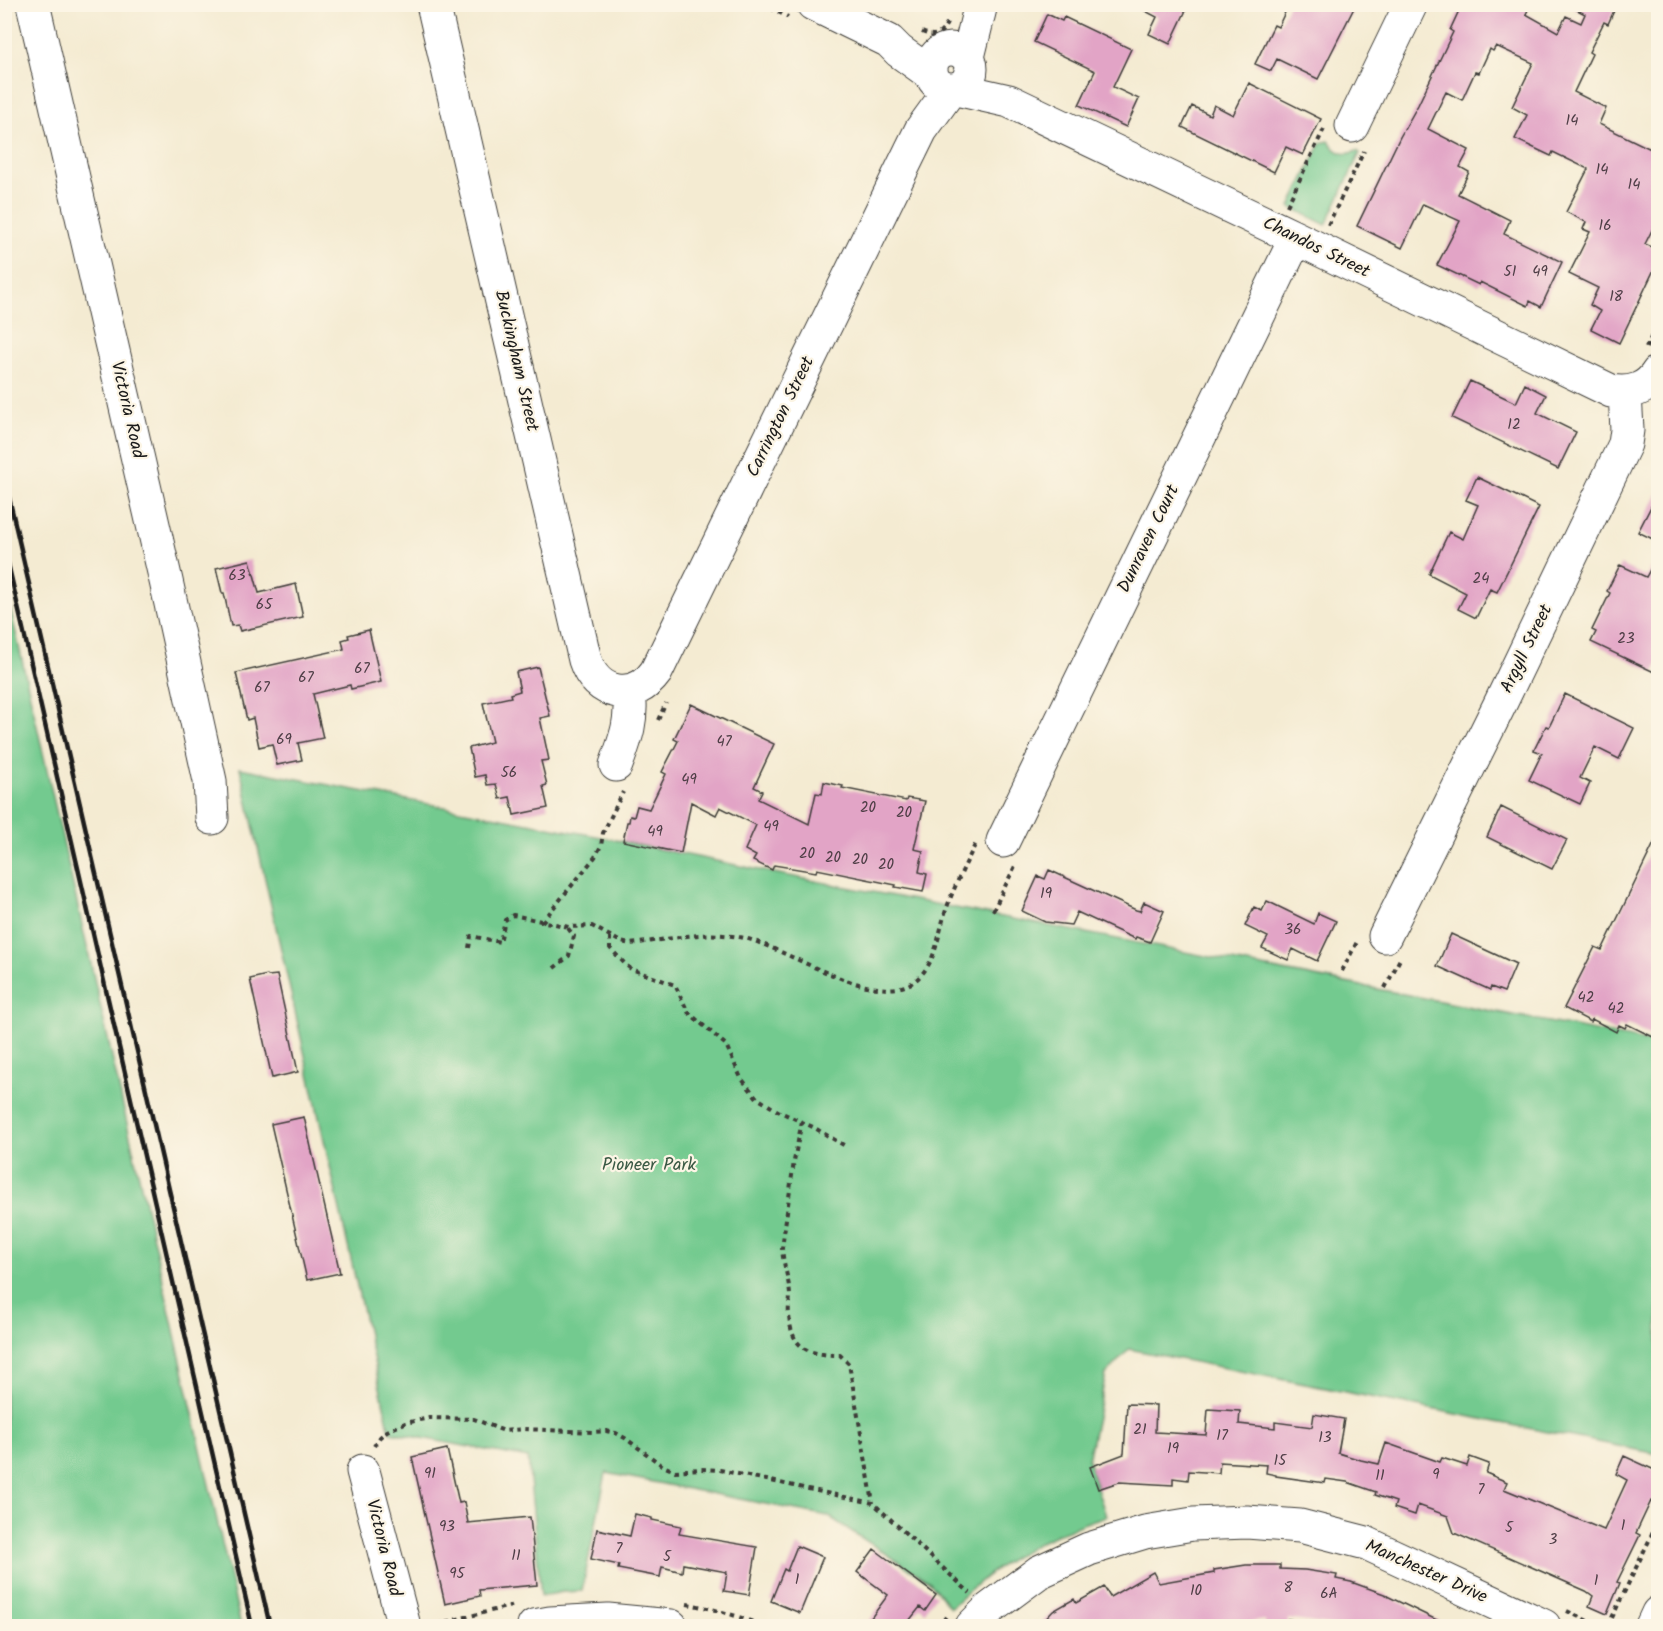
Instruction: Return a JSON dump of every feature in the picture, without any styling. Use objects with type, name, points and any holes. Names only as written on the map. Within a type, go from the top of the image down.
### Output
[{"type":"street","name":"Victoria Road","points":[[33,4],[169,592],[210,781],[212,818]]},
{"type":"street","name":"Buckingham Street","points":[[433,4],[588,672],[596,682],[607,688],[629,691]]},
{"type":"street","name":"Carrington Street","points":[[629,691],[644,686],[656,672],[921,130],[947,60],[981,4]]},
{"type":"street","points":[[1352,126],[1411,4]]},
{"type":"street","points":[[803,12],[889,41],[922,48],[947,60]]},
{"type":"street","name":"Chandos Street","points":[[947,60],[984,80],[1009,101],[1597,385],[1624,393]]},
{"type":"street","name":"Dunraven Court","points":[[1003,841],[1296,238]]},
{"type":"street","points":[[1624,393],[1644,386],[1659,372]]},
{"type":"street","name":"Argyll Street","points":[[1385,936],[1625,444],[1624,393]]},
{"type":"street","points":[[617,771],[630,720],[629,691]]},
{"type":"street","name":"Victoria Road","points":[[363,1471],[404,1626]]},
{"type":"street","name":"Manchester Drive","points":[[981,1618],[1039,1572],[1089,1550],[1145,1532],[1193,1524],[1247,1522],[1300,1526],[1366,1543],[1544,1626]]},
{"type":"street","points":[[1652,1626],[1659,1613]]},
{"type":"street","points":[[534,1626],[608,1620],[670,1626]]},
{"type":"path","points":[[762,4],[803,12]]},
{"type":"path","points":[[654,729],[669,698]]},
{"type":"path","points":[[542,922],[595,857],[601,846],[617,771]]},
{"type":"path","points":[[469,948],[471,936],[500,942],[505,920],[513,915],[567,927],[592,926],[610,937],[630,944],[696,934],[751,939],[825,972],[862,985],[875,988],[898,988],[917,980],[930,964],[954,889],[981,831],[1003,841]]},
{"type":"path","points":[[554,968],[569,956],[574,936],[567,927]]},
{"type":"path","points":[[610,937],[610,948],[626,965],[675,985],[688,1012],[726,1045],[741,1078],[757,1098],[778,1112],[802,1121],[847,1147]]},
{"type":"path","points":[[802,1121],[782,1248],[788,1281],[791,1330],[797,1343],[806,1350],[816,1354],[840,1355],[849,1364],[873,1503]]},
{"type":"path","points":[[363,1471],[380,1437],[387,1431],[396,1426],[429,1418],[474,1419],[504,1431],[524,1429],[616,1433],[663,1466],[675,1471],[720,1470],[873,1503],[945,1571],[981,1618]]},
{"type":"path","points":[[1608,1626],[1659,1522]]},
{"type":"green space","points":[[1329,141],[1341,152],[1348,154],[1357,151],[1360,153],[1326,225],[1290,207],[1321,143]]},
{"type":"green space","points":[[5,585],[241,1626],[5,1626]]},
{"type":"green space","name":"Pioneer Park","points":[[240,768],[1658,1043],[1658,1454],[1129,1349],[1106,1374],[1088,1460],[1106,1516],[1062,1532],[1022,1552],[968,1591],[950,1608],[930,1582],[828,1516],[606,1473],[582,1591],[541,1596],[528,1458],[390,1432]]},
{"type":"building","points":[[1132,4],[1189,4],[1170,44],[1149,34],[1157,17]]},
{"type":"building","points":[[1289,4],[1356,4],[1318,79],[1277,59],[1271,71],[1255,64],[1274,25],[1278,27]]},
{"type":"building","points":[[1462,4],[1531,4],[1526,14],[1558,32],[1566,16],[1581,23],[1585,14],[1566,4],[1617,4],[1608,24],[1604,22],[1589,52],[1592,54],[1574,92],[1606,108],[1599,124],[1659,153],[1659,216],[1645,244],[1659,250],[1659,259],[1619,343],[1591,329],[1600,311],[1590,305],[1598,288],[1569,274],[1590,232],[1583,229],[1586,222],[1566,212],[1588,169],[1553,152],[1551,156],[1515,139],[1527,115],[1512,107],[1533,63],[1496,46],[1493,51],[1490,49],[1479,73],[1475,72],[1462,100],[1446,92],[1428,129],[1469,150],[1460,167],[1469,172],[1458,194],[1510,220],[1504,234],[1562,262],[1541,307],[1530,301],[1528,306],[1480,282],[1479,285],[1437,265],[1460,221],[1423,204],[1402,248],[1357,226],[1453,32],[1450,30]]},
{"type":"building","points":[[1047,14],[1062,21],[1064,17],[1131,49],[1113,87],[1139,99],[1126,127],[1079,105],[1095,71],[1034,42]]},
{"type":"building","points":[[1249,83],[1321,119],[1303,155],[1286,147],[1274,172],[1182,127],[1192,106],[1210,115],[1214,105],[1233,115]]},
{"type":"building","points":[[1470,381],[1516,403],[1525,384],[1546,395],[1537,413],[1576,432],[1558,469],[1452,418]]},
{"type":"building","points":[[1477,477],[1539,507],[1497,592],[1490,589],[1476,618],[1458,609],[1466,593],[1429,574],[1449,532],[1463,539],[1478,505],[1466,500]]},
{"type":"building","points":[[1659,491],[1659,542],[1638,532]]},
{"type":"building","points":[[1659,553],[1659,662],[1654,672],[1591,642],[1596,632],[1592,630],[1610,593],[1607,591],[1620,565],[1646,577]]},
{"type":"building","points":[[250,560],[259,593],[296,584],[303,617],[240,631],[238,625],[231,626],[216,568]]},
{"type":"building","points":[[369,630],[381,682],[351,689],[350,685],[313,694],[323,738],[298,743],[302,760],[277,765],[272,744],[259,747],[253,718],[247,720],[236,673],[344,649],[342,640],[349,638],[348,635]]},
{"type":"building","points":[[538,667],[550,716],[540,718],[549,760],[541,761],[547,785],[543,786],[548,808],[514,815],[510,797],[500,799],[496,784],[487,785],[485,775],[475,777],[469,748],[492,742],[483,703],[511,697],[510,694],[520,691],[516,672]]},
{"type":"building","points":[[1565,694],[1634,728],[1619,759],[1595,747],[1580,778],[1590,783],[1580,804],[1529,780],[1542,753],[1534,750],[1546,726],[1549,727]]},
{"type":"building","points":[[691,704],[774,744],[754,787],[762,791],[758,799],[809,824],[816,793],[822,794],[824,782],[906,801],[907,798],[925,801],[914,849],[923,851],[919,872],[927,874],[923,892],[817,869],[816,872],[774,865],[772,870],[753,861],[756,856],[745,850],[756,825],[720,807],[716,815],[691,802],[681,853],[623,841],[627,822],[630,816],[634,817],[637,806],[649,809],[666,774],[662,772],[678,741],[674,739]]},
{"type":"building","points":[[1501,807],[1567,840],[1552,869],[1487,837]]},
{"type":"building","points":[[1659,833],[1659,1040],[1627,1024],[1625,1028],[1619,1025],[1616,1032],[1564,1008],[1595,947],[1602,950]]},
{"type":"building","points":[[1049,870],[1136,910],[1140,911],[1144,902],[1164,911],[1150,942],[1136,937],[1135,939],[1077,912],[1071,925],[1045,922],[1022,911],[1038,876],[1045,879]]},
{"type":"building","points":[[1267,901],[1314,924],[1318,913],[1336,921],[1317,961],[1293,949],[1288,960],[1262,948],[1268,937],[1245,926],[1254,907],[1262,911]]},
{"type":"building","points":[[1451,934],[1516,964],[1504,992],[1491,987],[1490,990],[1437,966]]},
{"type":"building","points":[[277,975],[298,1072],[272,1078],[250,979]]},
{"type":"building","points":[[304,1117],[340,1273],[307,1280],[271,1124]]},
{"type":"building","points":[[1127,1404],[1156,1405],[1155,1432],[1206,1435],[1208,1409],[1240,1411],[1239,1424],[1275,1428],[1275,1422],[1312,1427],[1314,1414],[1344,1419],[1338,1453],[1379,1464],[1386,1443],[1440,1462],[1442,1458],[1467,1466],[1470,1457],[1489,1464],[1486,1473],[1507,1482],[1504,1489],[1604,1530],[1627,1480],[1616,1474],[1624,1456],[1659,1472],[1659,1505],[1651,1501],[1636,1533],[1640,1535],[1617,1582],[1620,1583],[1607,1614],[1589,1606],[1593,1596],[1586,1591],[1454,1533],[1448,1516],[1418,1505],[1415,1515],[1394,1508],[1396,1502],[1347,1482],[1326,1479],[1325,1483],[1276,1476],[1266,1473],[1267,1465],[1220,1462],[1219,1473],[1189,1471],[1188,1480],[1173,1478],[1173,1485],[1119,1482],[1098,1489],[1090,1467],[1124,1454]]},
{"type":"building","points":[[447,1449],[459,1503],[464,1502],[468,1523],[530,1517],[537,1585],[479,1590],[480,1596],[445,1604],[412,1457]]},
{"type":"building","points":[[635,1514],[681,1526],[679,1534],[757,1547],[749,1595],[724,1591],[727,1572],[683,1564],[682,1572],[662,1567],[660,1577],[618,1569],[619,1565],[591,1559],[597,1529],[630,1536]]},
{"type":"building","points":[[797,1546],[823,1557],[800,1613],[771,1601],[784,1569],[787,1571]]},
{"type":"building","points":[[874,1549],[936,1595],[925,1611],[920,1607],[905,1626],[865,1626],[888,1595],[857,1572]]},
{"type":"building","points":[[1246,1565],[1280,1565],[1280,1569],[1337,1575],[1336,1579],[1387,1595],[1449,1626],[1334,1626],[1288,1619],[1288,1625],[1265,1624],[1265,1620],[1228,1626],[1039,1626],[1053,1611],[1074,1599],[1076,1603],[1104,1587],[1110,1597],[1153,1572],[1159,1583]]},
{"type":"railway","points":[[4,476],[270,1626]]},
{"type":"railway","points":[[4,546],[252,1626]]}]
